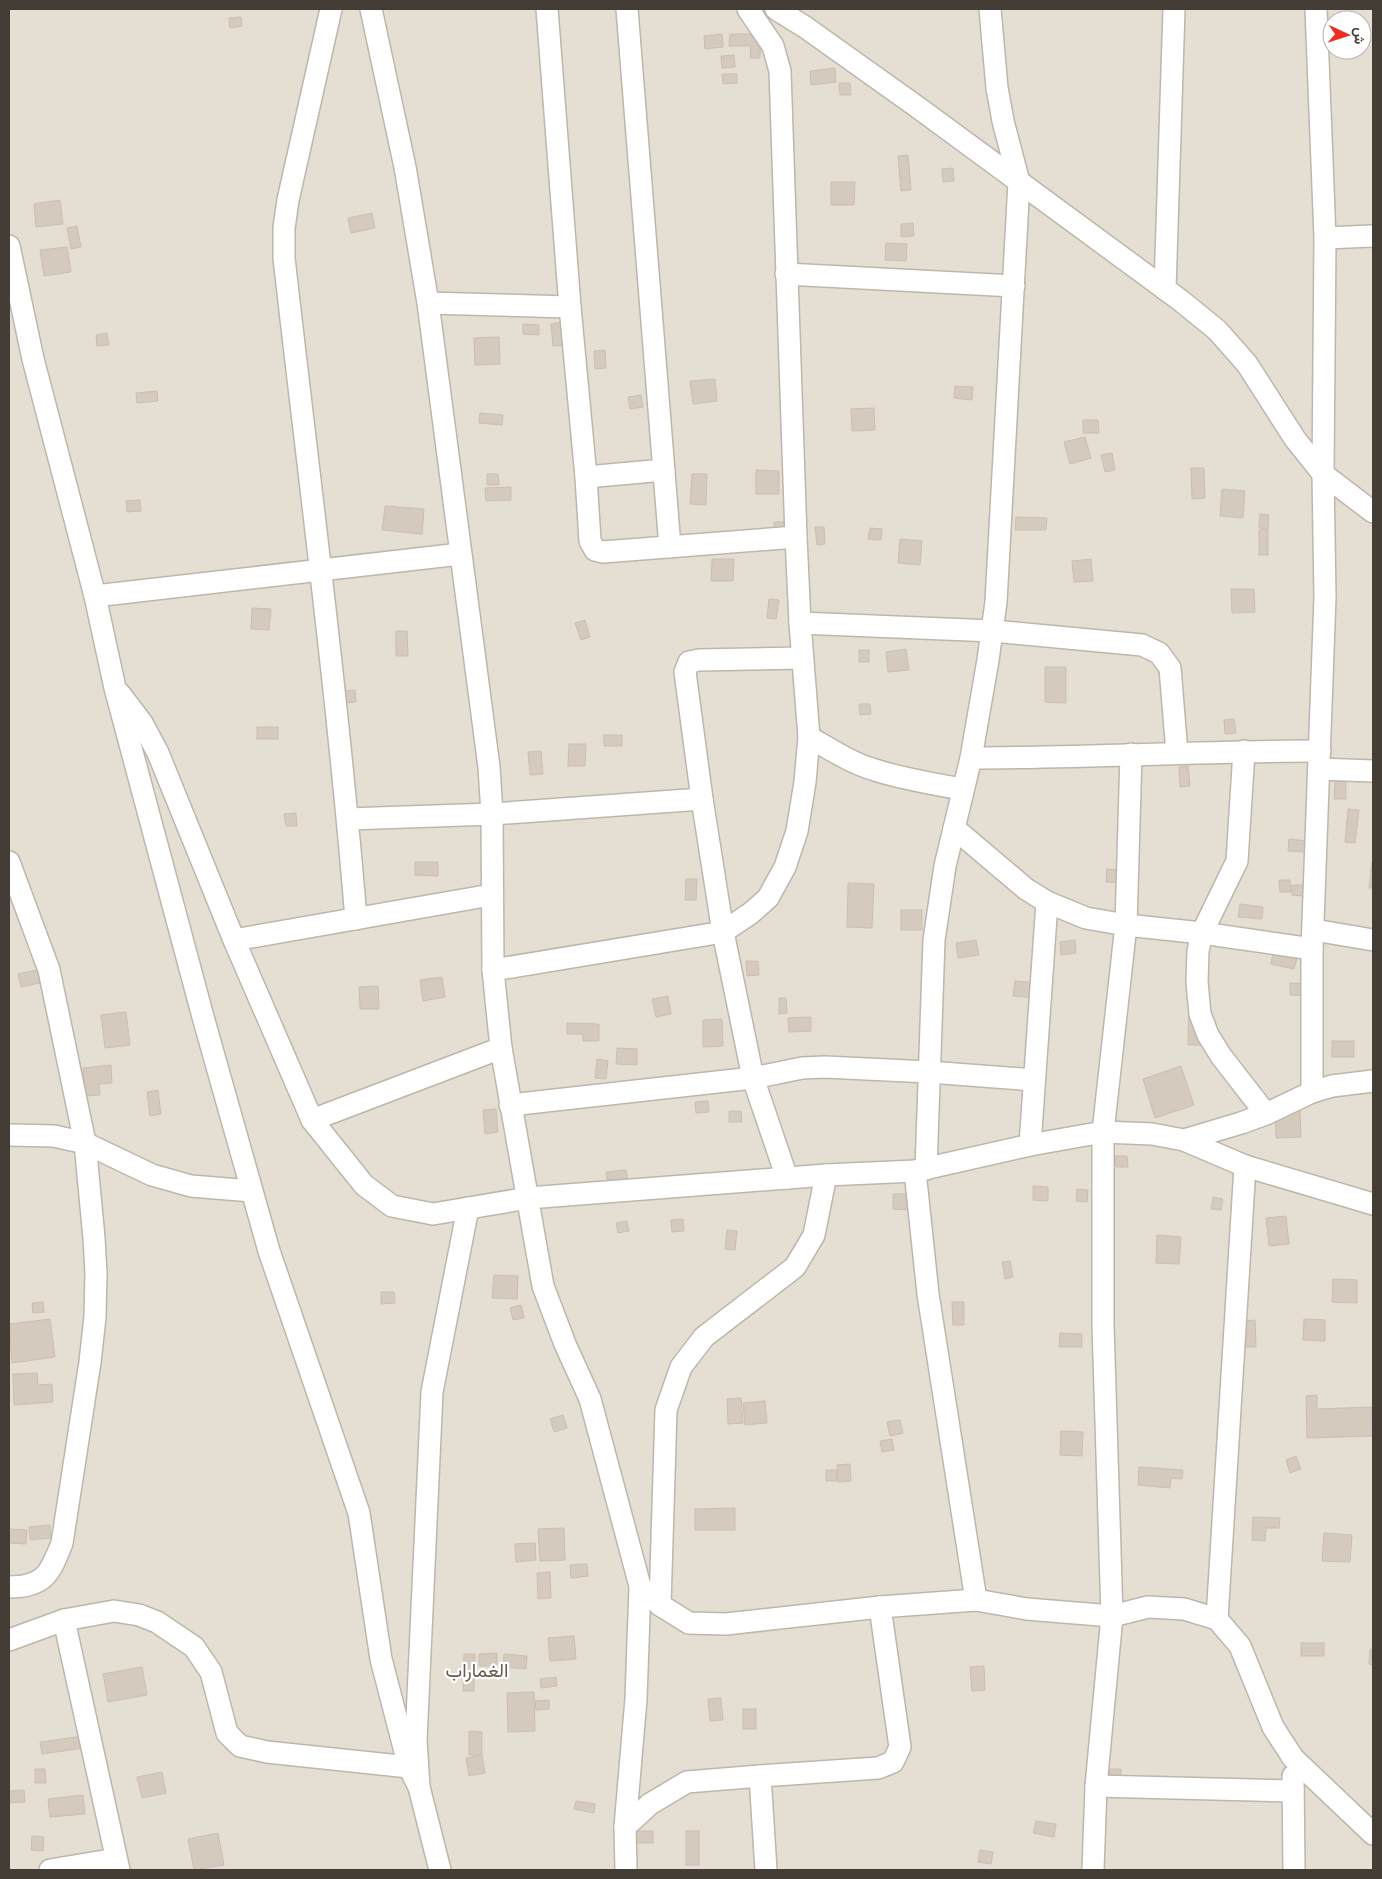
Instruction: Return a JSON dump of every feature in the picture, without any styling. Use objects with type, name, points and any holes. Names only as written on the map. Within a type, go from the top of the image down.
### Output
[{"type":"street","points":[[331,9],[288,200],[284,228],[284,258],[348,818],[356,919]]},
{"type":"street","points":[[371,9],[405,167],[428,304],[488,767],[492,814],[491,895],[493,970],[501,1048],[510,1105],[543,1286],[565,1344],[590,1399],[640,1586],[636,1699],[625,1827],[626,1870]]},
{"type":"street","points":[[547,9],[590,541],[594,550],[603,552],[796,537]]},
{"type":"street","points":[[627,9],[670,546]]},
{"type":"street","points":[[493,970],[723,932],[752,913],[768,898],[785,867],[797,830],[806,782],[809,737],[802,658],[796,537],[780,71],[773,46],[748,9]]},
{"type":"street","points":[[776,9],[805,27],[916,106],[1218,330],[1247,364],[1295,439],[1323,474],[1373,512]]},
{"type":"street","points":[[976,1600],[928,1294],[921,1170],[929,1072],[934,940],[945,866],[971,758],[993,631],[997,592],[1019,182],[1003,121],[997,88],[990,9]]},
{"type":"street","points":[[1165,289],[1174,9]]},
{"type":"street","points":[[1312,1092],[1313,940],[1325,597],[1323,474],[1325,238],[1316,9]]},
{"type":"street","points":[[1325,238],[1373,236]]},
{"type":"street","points":[[9,246],[33,359],[95,596],[116,688],[203,1017],[269,1252],[359,1513],[381,1659],[409,1767],[419,1787]]},
{"type":"street","points":[[786,274],[1014,286]]},
{"type":"street","points":[[428,304],[570,308]]},
{"type":"street","points":[[586,477],[664,470]]},
{"type":"street","points":[[95,596],[460,554]]},
{"type":"street","points":[[800,623],[993,631],[1142,645],[1160,653],[1170,668],[1177,753]]},
{"type":"street","points":[[787,1178],[753,1078],[723,932],[702,799],[685,672],[689,662],[700,660],[802,658]]},
{"type":"street","points":[[116,688],[142,723],[158,753],[234,940],[312,1120],[364,1185],[392,1206],[433,1214],[528,1198],[826,1175],[921,1170],[1030,1145],[1103,1132],[1152,1134],[1184,1140],[1245,1166],[1373,1204]]},
{"type":"street","points":[[809,737],[850,760],[874,770],[962,789]]},
{"type":"street","points":[[971,758],[1071,758],[1131,754],[1244,751],[1320,760],[1373,771]]},
{"type":"street","points":[[1244,751],[1237,861],[1202,933],[1198,951],[1197,982],[1200,1014],[1208,1035],[1221,1056],[1266,1114]]},
{"type":"street","points":[[1093,1870],[1096,1786],[1112,1616],[1103,1325],[1103,1132],[1126,925],[1131,754]]},
{"type":"street","points":[[348,818],[492,814],[702,799]]},
{"type":"street","points":[[954,828],[1026,888],[1047,902],[1086,918],[1126,925],[1202,933],[1313,940],[1373,940]]},
{"type":"street","points":[[9,862],[48,970],[85,1143],[96,1273],[95,1317],[90,1362],[62,1543],[54,1565],[42,1579],[27,1587],[9,1587]]},
{"type":"street","points":[[234,940],[491,895]]},
{"type":"street","points":[[1030,1145],[1047,902]]},
{"type":"street","points":[[312,1120],[501,1048]]},
{"type":"street","points":[[510,1105],[753,1078],[802,1068],[825,1067],[929,1072],[1034,1080]]},
{"type":"street","points":[[1184,1140],[1266,1114],[1312,1092],[1332,1086],[1373,1082]]},
{"type":"street","points":[[9,1134],[54,1136],[85,1143],[152,1175],[192,1186],[252,1191]]},
{"type":"street","points":[[1217,1619],[1245,1166]]},
{"type":"street","points":[[660,1605],[666,1410],[681,1367],[704,1337],[795,1267],[814,1235],[826,1175]]},
{"type":"street","points":[[440,1870],[419,1787],[416,1740],[432,1392],[468,1208]]},
{"type":"street","points":[[640,1586],[660,1605],[689,1623],[726,1624],[880,1607],[976,1600],[1028,1609],[1112,1616],[1148,1608],[1184,1609],[1217,1619],[1240,1646],[1273,1727],[1293,1758],[1373,1834]]},
{"type":"street","points":[[625,1827],[650,1804],[687,1782],[878,1768],[893,1762],[900,1747],[880,1607]]},
{"type":"street","points":[[9,1640],[64,1620],[114,1611],[139,1615],[157,1622],[194,1647],[211,1672],[227,1733],[240,1746],[267,1752],[409,1767]]},
{"type":"street","points":[[50,1870],[117,1864],[64,1620]]},
{"type":"street","points":[[1293,1758],[1294,1870]]},
{"type":"street","points":[[760,1776],[766,1870]]},
{"type":"street","points":[[1096,1786],[1293,1791]]},
{"type":"shaded area","points":[[9,9],[1373,9],[1373,1870],[9,1870]]},
{"type":"building","points":[[241,17],[242,26],[230,28],[229,18]]},
{"type":"building","points":[[722,34],[723,47],[705,49],[704,36]]},
{"type":"building","points":[[730,34],[761,34],[760,58],[750,58],[751,46],[729,46]]},
{"type":"building","points":[[734,55],[735,67],[722,68],[721,56]]},
{"type":"building","points":[[835,68],[836,82],[811,85],[810,71]]},
{"type":"building","points":[[722,74],[737,74],[737,83],[723,84]]},
{"type":"building","points":[[839,83],[850,83],[851,95],[840,95]]},
{"type":"building","points":[[908,155],[911,190],[901,191],[898,156]]},
{"type":"building","points":[[953,168],[954,181],[943,182],[942,169]]},
{"type":"building","points":[[831,182],[855,182],[854,205],[831,205]]},
{"type":"building","points":[[60,200],[63,224],[36,227],[34,204]]},
{"type":"building","points":[[372,213],[375,228],[351,233],[348,218]]},
{"type":"building","points":[[913,223],[914,236],[901,237],[901,224]]},
{"type":"building","points":[[77,226],[81,247],[71,249],[67,228]]},
{"type":"building","points":[[886,243],[907,244],[906,261],[885,260]]},
{"type":"building","points":[[67,247],[71,272],[44,276],[40,250]]},
{"type":"building","points":[[564,322],[567,345],[553,346],[551,324]]},
{"type":"building","points":[[523,324],[539,325],[539,335],[523,334]]},
{"type":"building","points":[[107,333],[109,345],[97,346],[96,335]]},
{"type":"building","points":[[499,337],[500,364],[475,365],[474,338]]},
{"type":"building","points":[[605,350],[606,368],[595,369],[594,351]]},
{"type":"building","points":[[715,379],[717,401],[693,404],[690,381]]},
{"type":"building","points":[[955,386],[973,387],[972,400],[954,398]]},
{"type":"building","points":[[157,391],[158,401],[137,403],[136,393]]},
{"type":"building","points":[[641,395],[643,407],[630,409],[628,397]]},
{"type":"building","points":[[874,408],[875,430],[852,431],[851,409]]},
{"type":"building","points":[[480,413],[503,415],[502,425],[479,423]]},
{"type":"building","points":[[1083,420],[1098,420],[1099,433],[1083,433]]},
{"type":"building","points":[[1085,437],[1091,458],[1070,464],[1064,442]]},
{"type":"building","points":[[1112,453],[1115,470],[1105,472],[1101,455]]},
{"type":"building","points":[[1191,468],[1204,468],[1205,498],[1192,499]]},
{"type":"building","points":[[756,470],[779,471],[779,494],[756,494]]},
{"type":"building","points":[[487,474],[498,474],[499,485],[487,485]]},
{"type":"building","points":[[692,474],[707,474],[706,505],[690,504]]},
{"type":"building","points":[[511,487],[511,500],[486,501],[485,488]]},
{"type":"building","points":[[1222,489],[1245,491],[1243,518],[1220,516]]},
{"type":"building","points":[[140,500],[141,511],[127,512],[126,501]]},
{"type":"building","points":[[385,506],[424,509],[422,534],[382,530]]},
{"type":"building","points":[[1260,514],[1269,515],[1268,529],[1259,528]]},
{"type":"building","points":[[1016,517],[1047,518],[1046,530],[1015,530]]},
{"type":"building","points":[[774,522],[785,522],[786,532],[774,532]]},
{"type":"building","points":[[815,527],[824,527],[825,544],[817,545]]},
{"type":"building","points":[[870,528],[882,529],[881,540],[868,539]]},
{"type":"building","points":[[1259,530],[1268,530],[1268,555],[1259,555]]},
{"type":"building","points":[[900,539],[922,541],[920,565],[898,563]]},
{"type":"building","points":[[712,559],[734,559],[733,581],[711,581]]},
{"type":"building","points":[[1091,559],[1093,581],[1074,582],[1072,561]]},
{"type":"building","points":[[1231,589],[1254,589],[1255,612],[1232,613]]},
{"type":"building","points":[[769,599],[779,600],[776,619],[767,618]]},
{"type":"building","points":[[252,608],[271,609],[269,630],[251,629]]},
{"type":"building","points":[[585,620],[590,637],[581,640],[575,623]]},
{"type":"building","points":[[396,631],[407,631],[408,656],[396,656]]},
{"type":"building","points":[[906,649],[909,670],[888,672],[886,652]]},
{"type":"building","points":[[859,650],[869,650],[869,662],[859,662]]},
{"type":"building","points":[[1045,667],[1066,667],[1066,703],[1045,702]]},
{"type":"building","points":[[355,690],[356,702],[344,703],[344,691]]},
{"type":"building","points":[[859,704],[870,704],[871,714],[860,715]]},
{"type":"building","points":[[1234,719],[1236,733],[1225,734],[1224,720]]},
{"type":"building","points":[[257,727],[278,727],[278,739],[257,739]]},
{"type":"building","points":[[604,735],[622,735],[622,746],[604,746]]},
{"type":"building","points":[[569,744],[586,744],[585,766],[568,766]]},
{"type":"building","points":[[541,751],[543,774],[530,775],[528,752]]},
{"type":"building","points":[[1188,766],[1190,786],[1180,787],[1179,767]]},
{"type":"building","points":[[1335,781],[1346,781],[1346,799],[1334,799]]},
{"type":"building","points":[[1348,809],[1359,810],[1355,843],[1345,842]]},
{"type":"building","points":[[296,813],[297,826],[286,826],[284,814]]},
{"type":"building","points":[[1289,839],[1308,841],[1307,852],[1288,851]]},
{"type":"building","points":[[415,862],[438,862],[438,876],[415,875]]},
{"type":"building","points":[[1372,862],[1373,888],[1369,888]]},
{"type":"building","points":[[1107,869],[1118,870],[1129,883],[1106,882]]},
{"type":"building","points":[[686,879],[697,879],[696,900],[685,900]]},
{"type":"building","points":[[1279,880],[1290,880],[1291,892],[1280,892]]},
{"type":"building","points":[[848,883],[874,884],[872,928],[847,927]]},
{"type":"building","points":[[1292,885],[1303,885],[1303,896],[1292,895]]},
{"type":"building","points":[[1240,904],[1263,907],[1262,919],[1238,917]]},
{"type":"building","points":[[901,910],[922,910],[922,930],[901,930]]},
{"type":"building","points":[[976,940],[979,955],[958,958],[956,943]]},
{"type":"building","points":[[1075,940],[1076,953],[1061,955],[1060,942]]},
{"type":"building","points":[[1273,953],[1297,958],[1294,969],[1271,964]]},
{"type":"building","points":[[746,961],[758,961],[759,975],[747,976]]},
{"type":"building","points":[[41,969],[44,982],[21,987],[18,974]]},
{"type":"building","points":[[442,977],[445,997],[423,1001],[420,980]]},
{"type":"building","points":[[1015,981],[1040,983],[1038,998],[1013,996]]},
{"type":"building","points":[[1290,983],[1312,984],[1311,996],[1290,995]]},
{"type":"building","points":[[378,986],[379,1009],[360,1009],[359,987]]},
{"type":"building","points":[[668,996],[671,1014],[656,1017],[652,999]]},
{"type":"building","points":[[779,998],[786,998],[787,1013],[779,1014]]},
{"type":"building","points":[[1189,1006],[1203,1045],[1188,1045]]},
{"type":"building","points":[[126,1012],[130,1045],[105,1048],[101,1015]]},
{"type":"building","points":[[811,1017],[811,1031],[789,1032],[788,1018]]},
{"type":"building","points":[[722,1019],[723,1046],[703,1047],[703,1020]]},
{"type":"building","points":[[567,1023],[599,1024],[599,1041],[583,1041],[583,1034],[567,1034]]},
{"type":"building","points":[[1332,1041],[1354,1041],[1354,1057],[1332,1057]]},
{"type":"building","points":[[617,1048],[637,1049],[637,1065],[616,1064]]},
{"type":"building","points":[[597,1059],[608,1061],[606,1079],[595,1078]]},
{"type":"building","points":[[111,1065],[112,1083],[99,1084],[100,1095],[85,1096],[83,1068]]},
{"type":"building","points":[[1181,1066],[1194,1105],[1155,1118],[1143,1079]]},
{"type":"building","points":[[158,1090],[161,1114],[150,1116],[147,1092]]},
{"type":"building","points":[[708,1101],[709,1112],[696,1113],[695,1102]]},
{"type":"building","points":[[1300,1108],[1301,1137],[1276,1138],[1275,1109]]},
{"type":"building","points":[[496,1109],[498,1132],[485,1134],[483,1110]]},
{"type":"building","points":[[729,1111],[741,1111],[742,1122],[729,1122]]},
{"type":"building","points":[[1115,1156],[1127,1156],[1128,1167],[1116,1167]]},
{"type":"building","points":[[626,1170],[629,1185],[608,1188],[606,1172]]},
{"type":"building","points":[[1033,1186],[1048,1187],[1048,1201],[1033,1200]]},
{"type":"building","points":[[1077,1189],[1088,1190],[1087,1202],[1076,1201]]},
{"type":"building","points":[[893,1194],[912,1194],[912,1210],[893,1209]]},
{"type":"building","points":[[1213,1197],[1223,1199],[1221,1210],[1211,1209]]},
{"type":"building","points":[[1286,1216],[1289,1244],[1269,1246],[1266,1218]]},
{"type":"building","points":[[683,1219],[684,1231],[672,1232],[671,1220]]},
{"type":"building","points":[[627,1221],[629,1231],[618,1233],[616,1223]]},
{"type":"building","points":[[727,1230],[737,1231],[735,1250],[725,1249]]},
{"type":"building","points":[[1157,1235],[1181,1237],[1179,1264],[1156,1263]]},
{"type":"building","points":[[1010,1261],[1013,1277],[1005,1279],[1002,1262]]},
{"type":"building","points":[[494,1275],[518,1276],[517,1299],[492,1298]]},
{"type":"building","points":[[1333,1279],[1357,1280],[1357,1303],[1332,1302]]},
{"type":"building","points":[[381,1292],[394,1292],[395,1303],[381,1304]]},
{"type":"building","points":[[43,1302],[44,1312],[33,1313],[32,1303]]},
{"type":"building","points":[[952,1302],[964,1302],[964,1325],[953,1325]]},
{"type":"building","points":[[521,1305],[524,1318],[513,1320],[510,1308]]},
{"type":"building","points":[[50,1319],[55,1357],[12,1363],[9,1324]]},
{"type":"building","points":[[1304,1319],[1325,1320],[1325,1341],[1303,1340]]},
{"type":"building","points":[[1255,1320],[1256,1347],[1245,1347],[1244,1321]]},
{"type":"building","points":[[1060,1333],[1082,1334],[1082,1347],[1059,1347]]},
{"type":"building","points":[[37,1373],[38,1385],[52,1384],[53,1402],[14,1405],[13,1374]]},
{"type":"building","points":[[1317,1395],[1317,1409],[1372,1407],[1373,1436],[1307,1438],[1306,1396]]},
{"type":"building","points":[[741,1398],[743,1423],[728,1424],[727,1399]]},
{"type":"building","points":[[765,1401],[767,1423],[745,1425],[743,1403]]},
{"type":"building","points":[[563,1415],[567,1428],[554,1432],[550,1419]]},
{"type":"building","points":[[900,1420],[903,1433],[890,1436],[887,1422]]},
{"type":"building","points":[[1061,1431],[1083,1432],[1082,1456],[1060,1455]]},
{"type":"building","points":[[892,1439],[894,1450],[882,1452],[880,1441]]},
{"type":"building","points":[[1296,1456],[1301,1469],[1290,1473],[1286,1460]]},
{"type":"building","points":[[850,1464],[851,1481],[838,1482],[837,1465]]},
{"type":"building","points":[[1139,1467],[1183,1470],[1182,1479],[1171,1478],[1170,1488],[1138,1485]]},
{"type":"building","points":[[826,1470],[837,1470],[837,1481],[826,1481]]},
{"type":"building","points":[[735,1508],[735,1530],[695,1530],[695,1509]]},
{"type":"building","points":[[1253,1517],[1280,1518],[1279,1528],[1266,1528],[1265,1541],[1252,1540]]},
{"type":"building","points":[[50,1525],[51,1538],[30,1540],[29,1527]]},
{"type":"building","points":[[564,1528],[565,1560],[540,1561],[538,1529]]},
{"type":"building","points":[[9,1529],[27,1530],[26,1544],[9,1543]]},
{"type":"building","points":[[1324,1533],[1352,1535],[1350,1562],[1322,1561]]},
{"type":"building","points":[[535,1543],[536,1560],[516,1562],[515,1544]]},
{"type":"building","points":[[587,1564],[588,1576],[571,1578],[570,1565]]},
{"type":"building","points":[[550,1572],[551,1598],[538,1599],[537,1573]]},
{"type":"building","points":[[574,1636],[576,1659],[550,1661],[548,1638]]},
{"type":"building","points":[[1301,1643],[1324,1643],[1324,1656],[1301,1656]]},
{"type":"building","points":[[1370,1649],[1373,1649],[1373,1665],[1369,1664]]},
{"type":"building","points":[[497,1653],[497,1666],[479,1666],[479,1654]]},
{"type":"building","points":[[464,1654],[475,1654],[474,1691],[463,1691]]},
{"type":"building","points":[[504,1654],[527,1656],[526,1669],[503,1667]]},
{"type":"building","points":[[984,1666],[985,1690],[972,1691],[970,1667]]},
{"type":"building","points":[[142,1667],[147,1695],[108,1702],[103,1674]]},
{"type":"building","points":[[556,1677],[557,1686],[541,1688],[540,1679]]},
{"type":"building","points":[[534,1692],[535,1731],[508,1732],[507,1693]]},
{"type":"building","points":[[721,1698],[723,1720],[710,1721],[708,1699]]},
{"type":"building","points":[[549,1700],[549,1709],[536,1710],[535,1701]]},
{"type":"building","points":[[743,1709],[756,1709],[756,1729],[743,1729]]},
{"type":"building","points":[[469,1731],[482,1732],[482,1755],[469,1755]]},
{"type":"building","points":[[83,1736],[84,1748],[42,1754],[40,1742]]},
{"type":"building","points":[[482,1755],[485,1773],[469,1776],[466,1758]]},
{"type":"building","points":[[35,1769],[45,1769],[46,1783],[35,1783]]},
{"type":"building","points":[[1110,1769],[1121,1769],[1121,1780],[1109,1780]]},
{"type":"building","points":[[162,1772],[166,1793],[142,1798],[137,1777]]},
{"type":"building","points":[[24,1790],[25,1802],[9,1803],[9,1791]]},
{"type":"building","points":[[83,1795],[85,1814],[50,1817],[48,1799]]},
{"type":"building","points":[[576,1801],[595,1804],[594,1813],[574,1809]]},
{"type":"building","points":[[1036,1821],[1056,1824],[1054,1837],[1033,1833]]},
{"type":"building","points":[[634,1831],[653,1831],[653,1843],[634,1843]]},
{"type":"building","points":[[686,1831],[699,1831],[699,1865],[686,1865]]},
{"type":"building","points":[[218,1833],[224,1865],[194,1870],[188,1839]]},
{"type":"building","points":[[32,1836],[44,1837],[43,1851],[31,1850]]},
{"type":"building","points":[[980,1850],[993,1852],[991,1864],[978,1862]]},
{"type":"district","name":"الغماراب","points":[[477,1670]]}]
